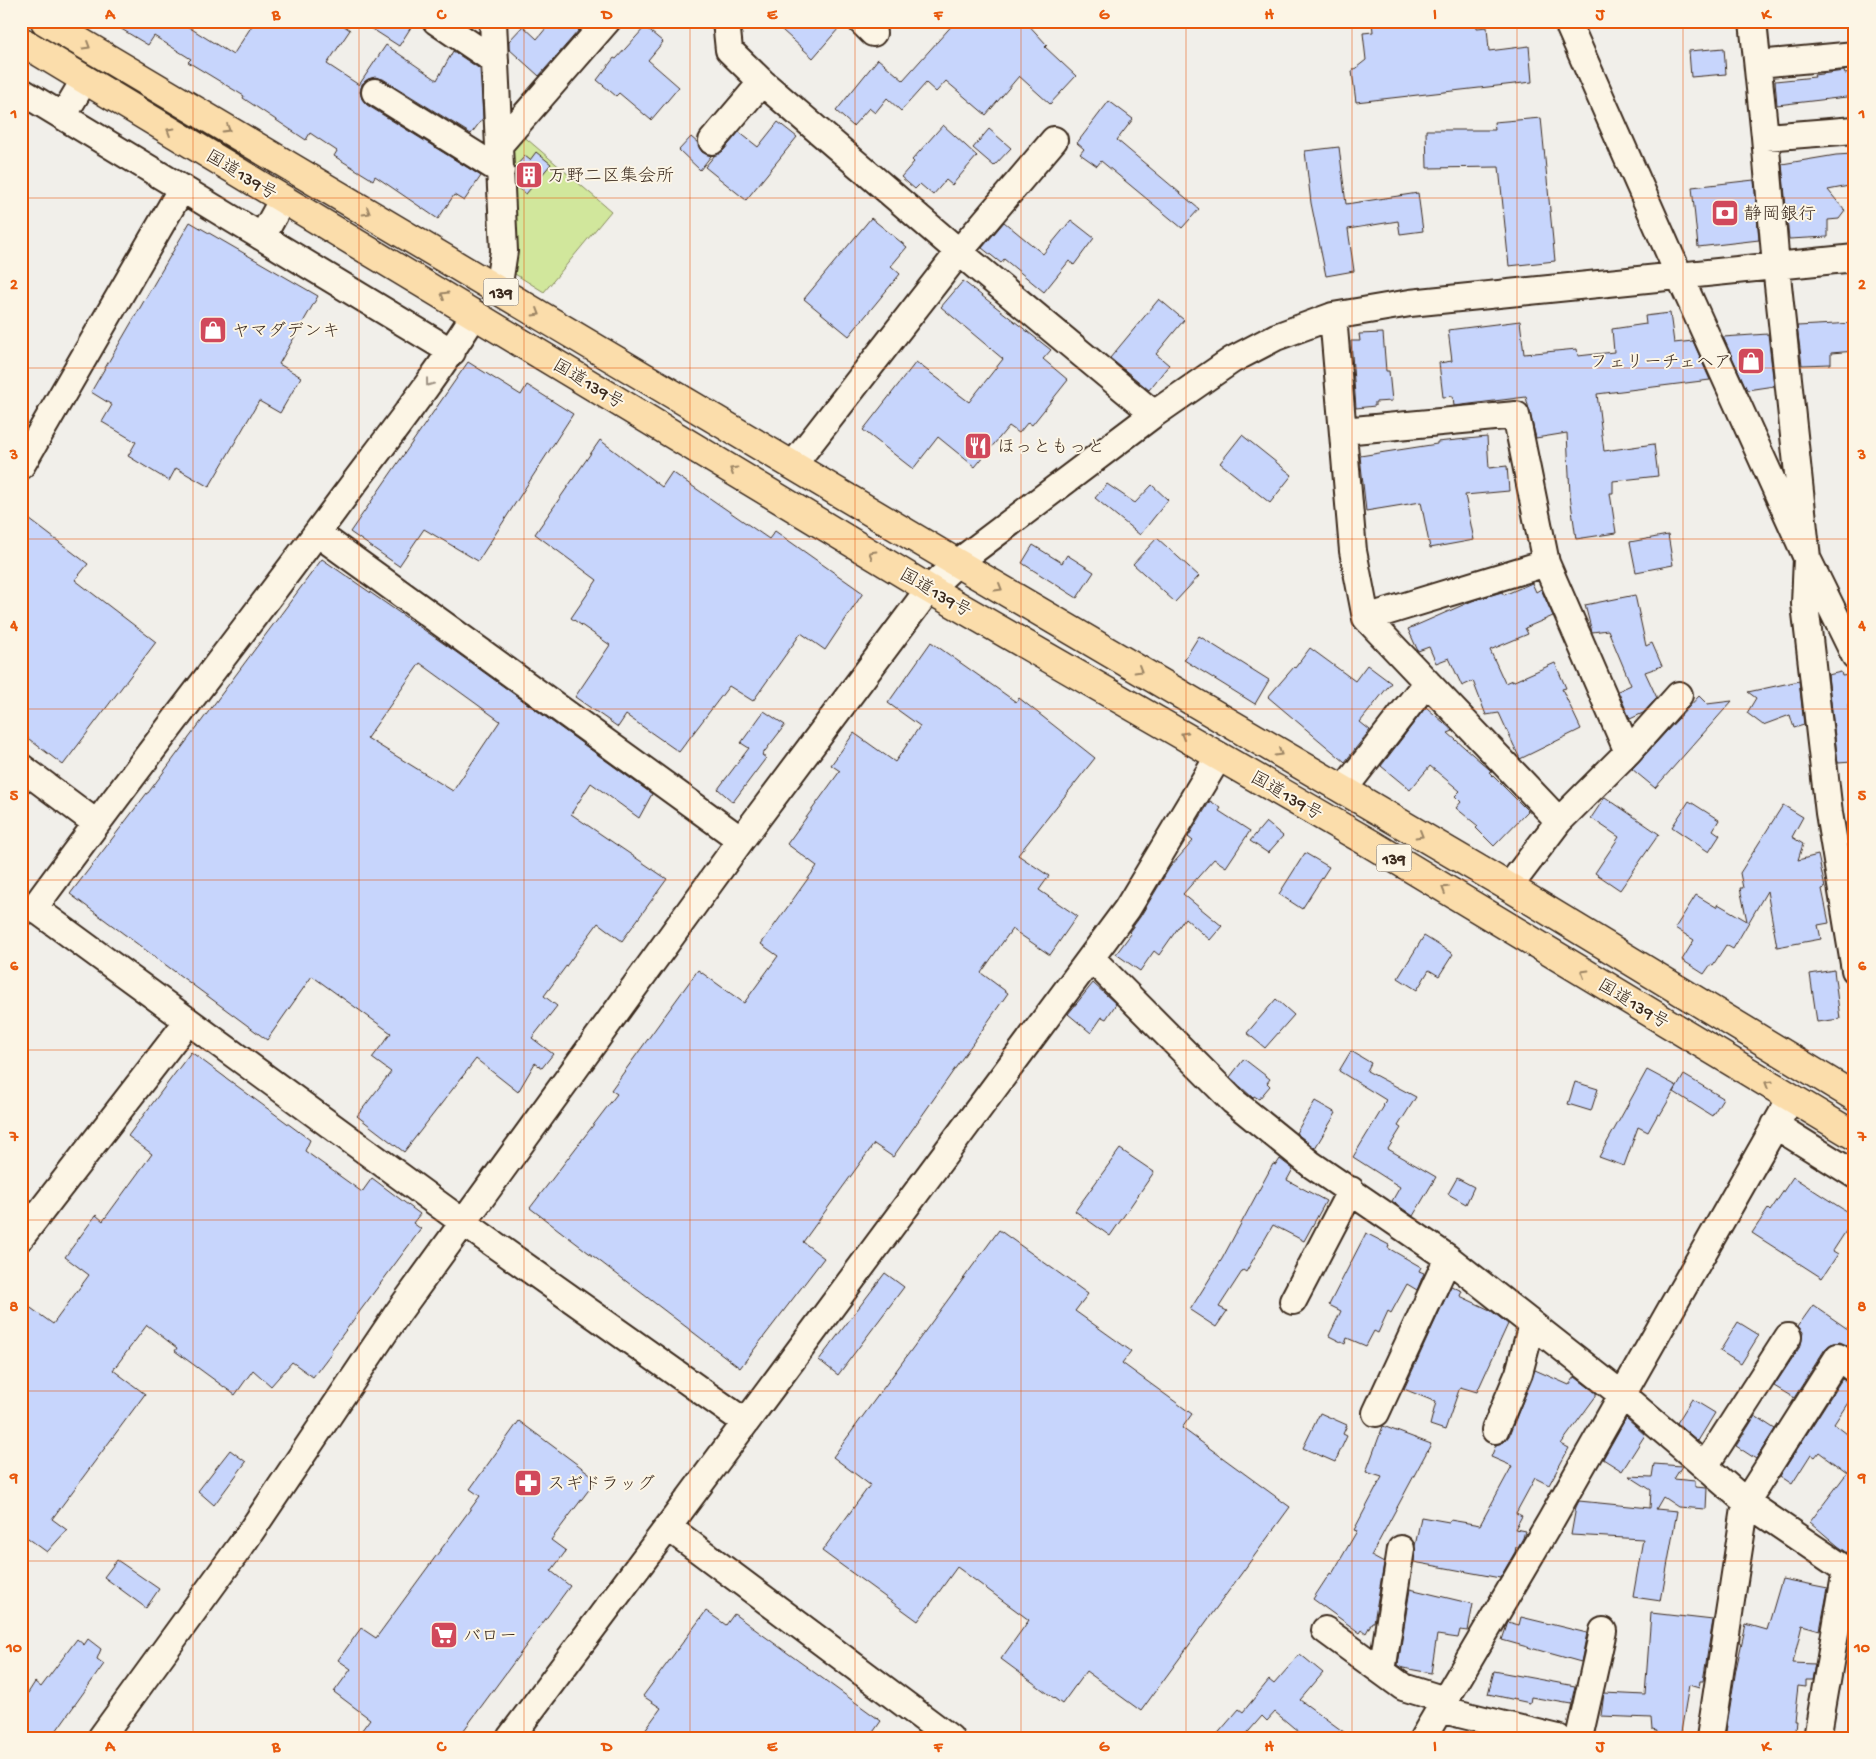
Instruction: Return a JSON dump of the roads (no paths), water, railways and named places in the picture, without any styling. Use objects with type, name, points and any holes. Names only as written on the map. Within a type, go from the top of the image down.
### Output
[{"type":"highway","name":"国道139号","points":[[45,21],[957,563],[1509,887],[1855,1096]]},
{"type":"highway","name":"国道139号","points":[[21,41],[929,588],[1379,850],[1855,1136]]},
{"type":"street","points":[[436,21],[495,62]]},
{"type":"street","points":[[493,21],[504,251],[498,290]]},
{"type":"street","points":[[726,21],[729,50],[762,82],[959,252],[1154,414]]},
{"type":"street","points":[[1567,21],[1679,275],[1808,558],[1855,655]]},
{"type":"street","points":[[1753,21],[1776,266],[1808,558],[1805,604],[1829,813],[1855,970]]},
{"type":"street","points":[[500,144],[605,22]]},
{"type":"street","points":[[1758,64],[1855,55]]},
{"type":"street","points":[[63,116],[85,80]]},
{"type":"street","points":[[712,141],[762,82]]},
{"type":"street","points":[[21,91],[452,352]]},
{"type":"street","points":[[375,92],[501,171]]},
{"type":"street","points":[[1765,137],[1855,130]]},
{"type":"street","points":[[793,465],[959,252],[1054,140]]},
{"type":"street","points":[[21,466],[182,188]]},
{"type":"street","points":[[262,237],[283,199]]},
{"type":"street","points":[[101,1738],[245,1540],[397,1314],[741,840],[929,588],[957,563],[1154,414],[1232,360],[1276,337],[1333,316],[1410,303],[1855,258]]},
{"type":"street","points":[[475,314],[452,352],[96,823],[34,908],[464,1223],[745,1422]]},
{"type":"street","points":[[1333,316],[1352,552],[1366,618],[1559,821]]},
{"type":"street","points":[[1343,431],[1516,415],[1546,563],[1628,752]]},
{"type":"street","points":[[317,533],[741,840]]},
{"type":"street","points":[[1366,618],[1546,563]]},
{"type":"street","points":[[1343,790],[1427,682]]},
{"type":"street","points":[[1509,887],[1559,821],[1628,752],[1679,695]]},
{"type":"street","points":[[510,1738],[1127,909],[1219,756]]},
{"type":"street","points":[[21,766],[96,823]]},
{"type":"street","points":[[1091,958],[1233,1101],[1312,1164],[1448,1258],[1621,1394],[1746,1502],[1850,1573],[1827,1672],[1817,1738]]},
{"type":"street","points":[[21,1237],[188,1021]]},
{"type":"street","points":[[1422,1738],[1550,1522],[1621,1394],[1791,1098]]},
{"type":"street","points":[[1775,1124],[1855,1175]]},
{"type":"street","points":[[1293,1301],[1350,1190]]},
{"type":"street","points":[[1376,1413],[1448,1258]]},
{"type":"street","points":[[1495,1430],[1519,1373],[1532,1324]]},
{"type":"street","points":[[1705,1466],[1788,1336]]},
{"type":"street","points":[[1710,1738],[1746,1502],[1838,1357],[1855,1370]]},
{"type":"street","points":[[668,1527],[933,1733]]},
{"type":"street","points":[[1382,1671],[1401,1549]]},
{"type":"street","points":[[1325,1630],[1404,1687],[1442,1704],[1558,1738]]},
{"type":"street","points":[[1579,1738],[1603,1630]]},
{"type":"place","name":"万野二区集会所","points":[[529,175]]},
{"type":"place","name":"静岡銀行","points":[[1725,213]]},
{"type":"place","name":"ヤマダデンキ","points":[[213,330]]},
{"type":"place","name":"フェリーチェヘア","points":[[1751,361]]},
{"type":"place","name":"ほっともっと","points":[[978,446]]},
{"type":"place","name":"スギドラッグ","points":[[528,1483]]},
{"type":"place","name":"バロー","points":[[444,1635]]}]
